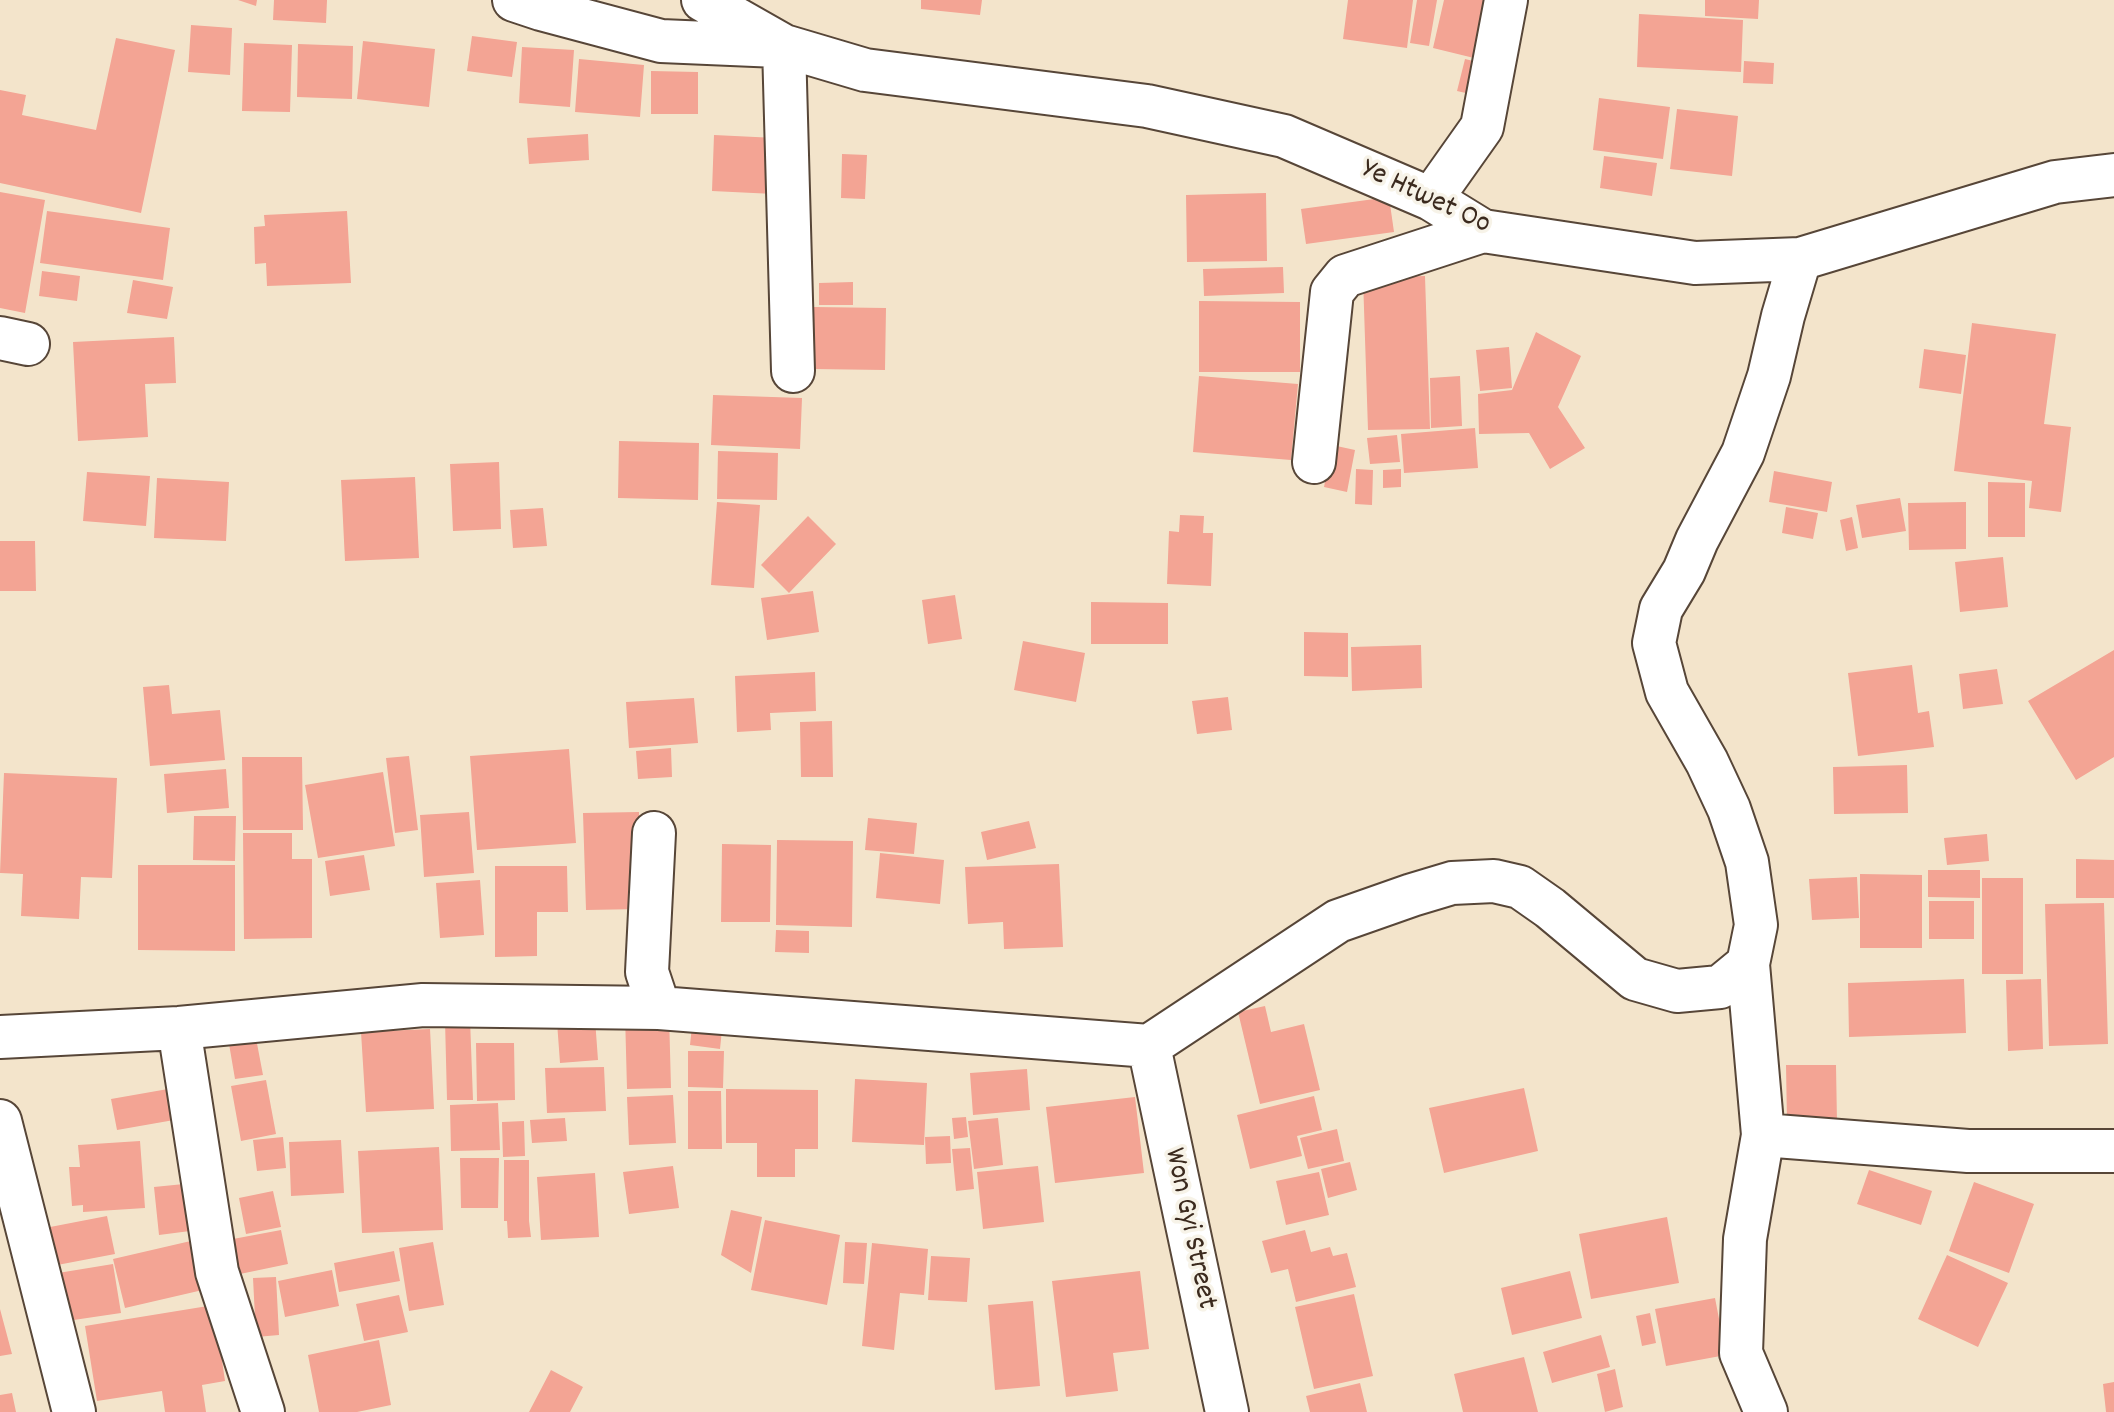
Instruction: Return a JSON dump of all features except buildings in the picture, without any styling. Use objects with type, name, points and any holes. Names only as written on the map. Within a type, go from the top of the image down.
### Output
[{"type":"street","points":[[514,0],[661,41],[784,46]]},
{"type":"street","points":[[703,0],[784,46]]},
{"type":"street","points":[[1431,199],[1482,127],[1506,0]]},
{"type":"street","points":[[784,46],[793,371]]},
{"type":"street","name":"Ye Htwet Oo","points":[[784,46],[865,70],[1147,106],[1284,136],[1431,199],[1483,231],[1695,263],[1800,259],[2055,182],[2114,175]]},
{"type":"street","points":[[1314,462],[1332,292],[1345,276],[1483,231]]},
{"type":"street","points":[[1766,1412],[1741,1353],[1745,1239],[1763,1135],[1748,964],[1756,925],[1747,862],[1718,785],[1667,692],[1654,643],[1661,609],[1684,571],[1743,453],[1769,376],[1800,259]]},
{"type":"street","points":[[654,833],[647,972],[659,1008]]},
{"type":"street","points":[[0,1037],[179,1028],[423,1005],[659,1008],[1149,1046],[1338,921],[1452,883],[1494,881],[1520,887],[1635,979],[1677,991],[1720,987],[1748,964]]},
{"type":"street","points":[[179,1028],[217,1272],[263,1412]]},
{"type":"street","name":"Won Gyi Street","points":[[1149,1046],[1227,1412]]},
{"type":"street","points":[[0,1121],[74,1412]]},
{"type":"street","points":[[1763,1135],[1968,1151],[2114,1151]]}]
